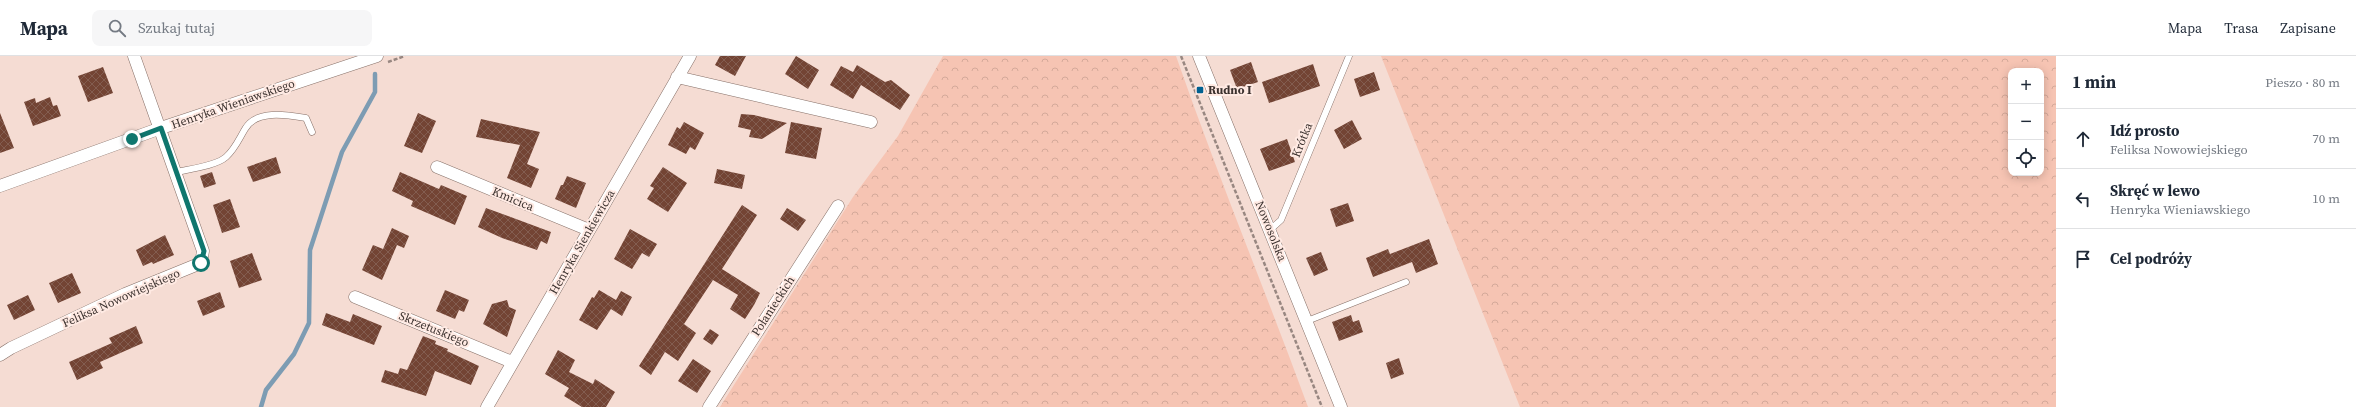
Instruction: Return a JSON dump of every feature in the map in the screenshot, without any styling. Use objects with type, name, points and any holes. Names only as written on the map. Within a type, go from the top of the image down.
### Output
[{"type":"street","name":"Feliksa Nowowiejskiego","points":[[0,355],[125,294],[201,263],[204,251],[134,56]]},
{"type":"street","name":"Henryka Wieniawskiego","points":[[0,186],[161,128],[377,56]]},
{"type":"street","name":"Henryka Sienkiewicza","points":[[487,407],[690,56]]},
{"type":"street","name":"Nowosolska","points":[[1199,56],[1271,230],[1341,407]]},
{"type":"street","points":[[677,77],[871,122]]},
{"type":"street","name":"Kmicica","points":[[437,167],[589,230]]},
{"type":"street","name":"Połanieckich","points":[[708,407],[838,206]]},
{"type":"street","name":"Skrzetuskiego","points":[[355,297],[512,362]]},
{"type":"lane","name":"Krótka","points":[[1271,230],[1281,220],[1349,56]]},
{"type":"lane","points":[[176,172],[203,166],[226,158],[237,145],[246,127],[262,117],[284,114],[306,118],[312,132]]},
{"type":"lane","points":[[1307,322],[1406,282]]},
{"type":"path","points":[[1181,56],[1322,407]]},
{"type":"green space","points":[[943,56],[1176,56],[1308,407],[720,407],[853,197],[898,136]]},
{"type":"green space","points":[[1381,56],[2056,56],[2056,407],[1520,407]]},
{"type":"building","points":[[720,56],[746,56],[735,76],[715,65]]},
{"type":"building","points":[[796,56],[819,70],[808,89],[785,74]]},
{"type":"building","points":[[1251,62],[1258,82],[1237,89],[1230,70]]},
{"type":"building","points":[[1313,64],[1320,86],[1269,103],[1262,82]]},
{"type":"building","points":[[857,65],[885,82],[891,80],[910,95],[900,110],[861,85],[853,99],[830,85],[841,66],[853,72]]},
{"type":"building","points":[[103,67],[113,93],[88,102],[78,76]]},
{"type":"building","points":[[1374,72],[1380,90],[1360,97],[1354,79]]},
{"type":"building","points":[[50,97],[53,106],[57,105],[61,116],[33,126],[24,102],[35,98],[36,103]]},
{"type":"building","points":[[0,113],[14,148],[0,153]]},
{"type":"building","points":[[418,113],[436,121],[422,153],[404,146]]},
{"type":"building","points":[[741,114],[754,115],[787,123],[762,139],[749,137],[751,130],[738,127]]},
{"type":"building","points":[[481,119],[540,132],[527,164],[539,169],[531,188],[507,178],[520,145],[476,137]]},
{"type":"building","points":[[1352,120],[1362,139],[1344,149],[1334,130]]},
{"type":"building","points":[[684,122],[704,133],[695,150],[690,147],[686,154],[668,145],[677,127],[680,129]]},
{"type":"building","points":[[791,122],[822,128],[816,159],[785,153]]},
{"type":"building","points":[[1287,139],[1295,162],[1269,171],[1260,149]]},
{"type":"building","points":[[276,157],[281,173],[253,182],[247,167]]},
{"type":"building","points":[[663,167],[687,183],[668,212],[647,199],[654,188],[650,186]]},
{"type":"building","points":[[717,169],[745,175],[742,189],[714,183]]},
{"type":"building","points":[[212,172],[216,184],[204,188],[200,176]]},
{"type":"building","points":[[400,172],[439,189],[441,185],[467,196],[455,225],[411,206],[413,201],[392,191]]},
{"type":"building","points":[[567,176],[586,183],[576,208],[555,199]]},
{"type":"building","points":[[230,199],[240,227],[222,233],[213,205]]},
{"type":"building","points":[[1348,203],[1354,221],[1336,227],[1330,209]]},
{"type":"building","points":[[742,205],[757,215],[722,269],[760,293],[754,305],[745,319],[730,309],[738,295],[713,280],[684,324],[696,333],[678,361],[665,352],[651,375],[639,366]]},
{"type":"building","points":[[486,208],[551,232],[547,244],[541,241],[537,250],[502,238],[478,227]]},
{"type":"building","points":[[787,208],[806,220],[798,231],[780,219]]},
{"type":"building","points":[[392,228],[409,236],[404,248],[397,245],[382,280],[362,270],[373,245],[383,249]]},
{"type":"building","points":[[630,229],[657,244],[649,257],[642,253],[632,269],[614,259]]},
{"type":"building","points":[[165,235],[174,255],[153,264],[152,262],[143,266],[136,250]]},
{"type":"building","points":[[1429,239],[1438,264],[1416,273],[1412,262],[1373,277],[1366,258],[1388,249],[1390,254]]},
{"type":"building","points":[[1321,252],[1328,270],[1314,276],[1306,258]]},
{"type":"building","points":[[252,253],[262,280],[239,288],[230,261]]},
{"type":"building","points":[[72,273],[81,293],[58,303],[49,283]]},
{"type":"building","points":[[445,290],[469,300],[464,312],[459,310],[455,319],[436,311]]},
{"type":"building","points":[[599,290],[616,300],[621,291],[632,297],[622,316],[611,309],[597,330],[579,320],[592,297],[594,298]]},
{"type":"building","points":[[220,292],[225,307],[203,316],[197,301]]},
{"type":"building","points":[[28,295],[35,310],[14,320],[7,305]]},
{"type":"building","points":[[507,300],[509,307],[516,310],[507,337],[483,324],[492,304]]},
{"type":"building","points":[[326,313],[350,322],[353,314],[382,326],[374,345],[322,325]]},
{"type":"building","points":[[1351,315],[1353,322],[1359,320],[1363,332],[1339,341],[1332,322]]},
{"type":"building","points":[[136,326],[143,343],[100,362],[103,368],[77,380],[69,362],[112,343],[109,338]]},
{"type":"building","points":[[710,329],[719,335],[712,345],[703,339]]},
{"type":"building","points":[[423,336],[436,341],[435,344],[448,349],[447,351],[479,366],[471,385],[435,371],[426,396],[381,382],[385,370],[398,374],[400,368],[407,370]]},
{"type":"building","points":[[558,350],[575,360],[569,372],[593,384],[595,379],[615,392],[606,407],[582,407],[564,396],[569,388],[545,374]]},
{"type":"building","points":[[1399,358],[1404,374],[1391,379],[1386,363]]},
{"type":"building","points":[[693,359],[711,371],[697,393],[678,381]]},
{"type":"waterway","points":[[261,407],[266,390],[294,354],[309,323],[310,250],[342,152],[375,92],[375,74]]},
{"type":"place","name":"Rudno I","points":[[1200,90]]},
{"type":"route","points":[[132,139],[161,128],[204,251],[201,263]]}]
